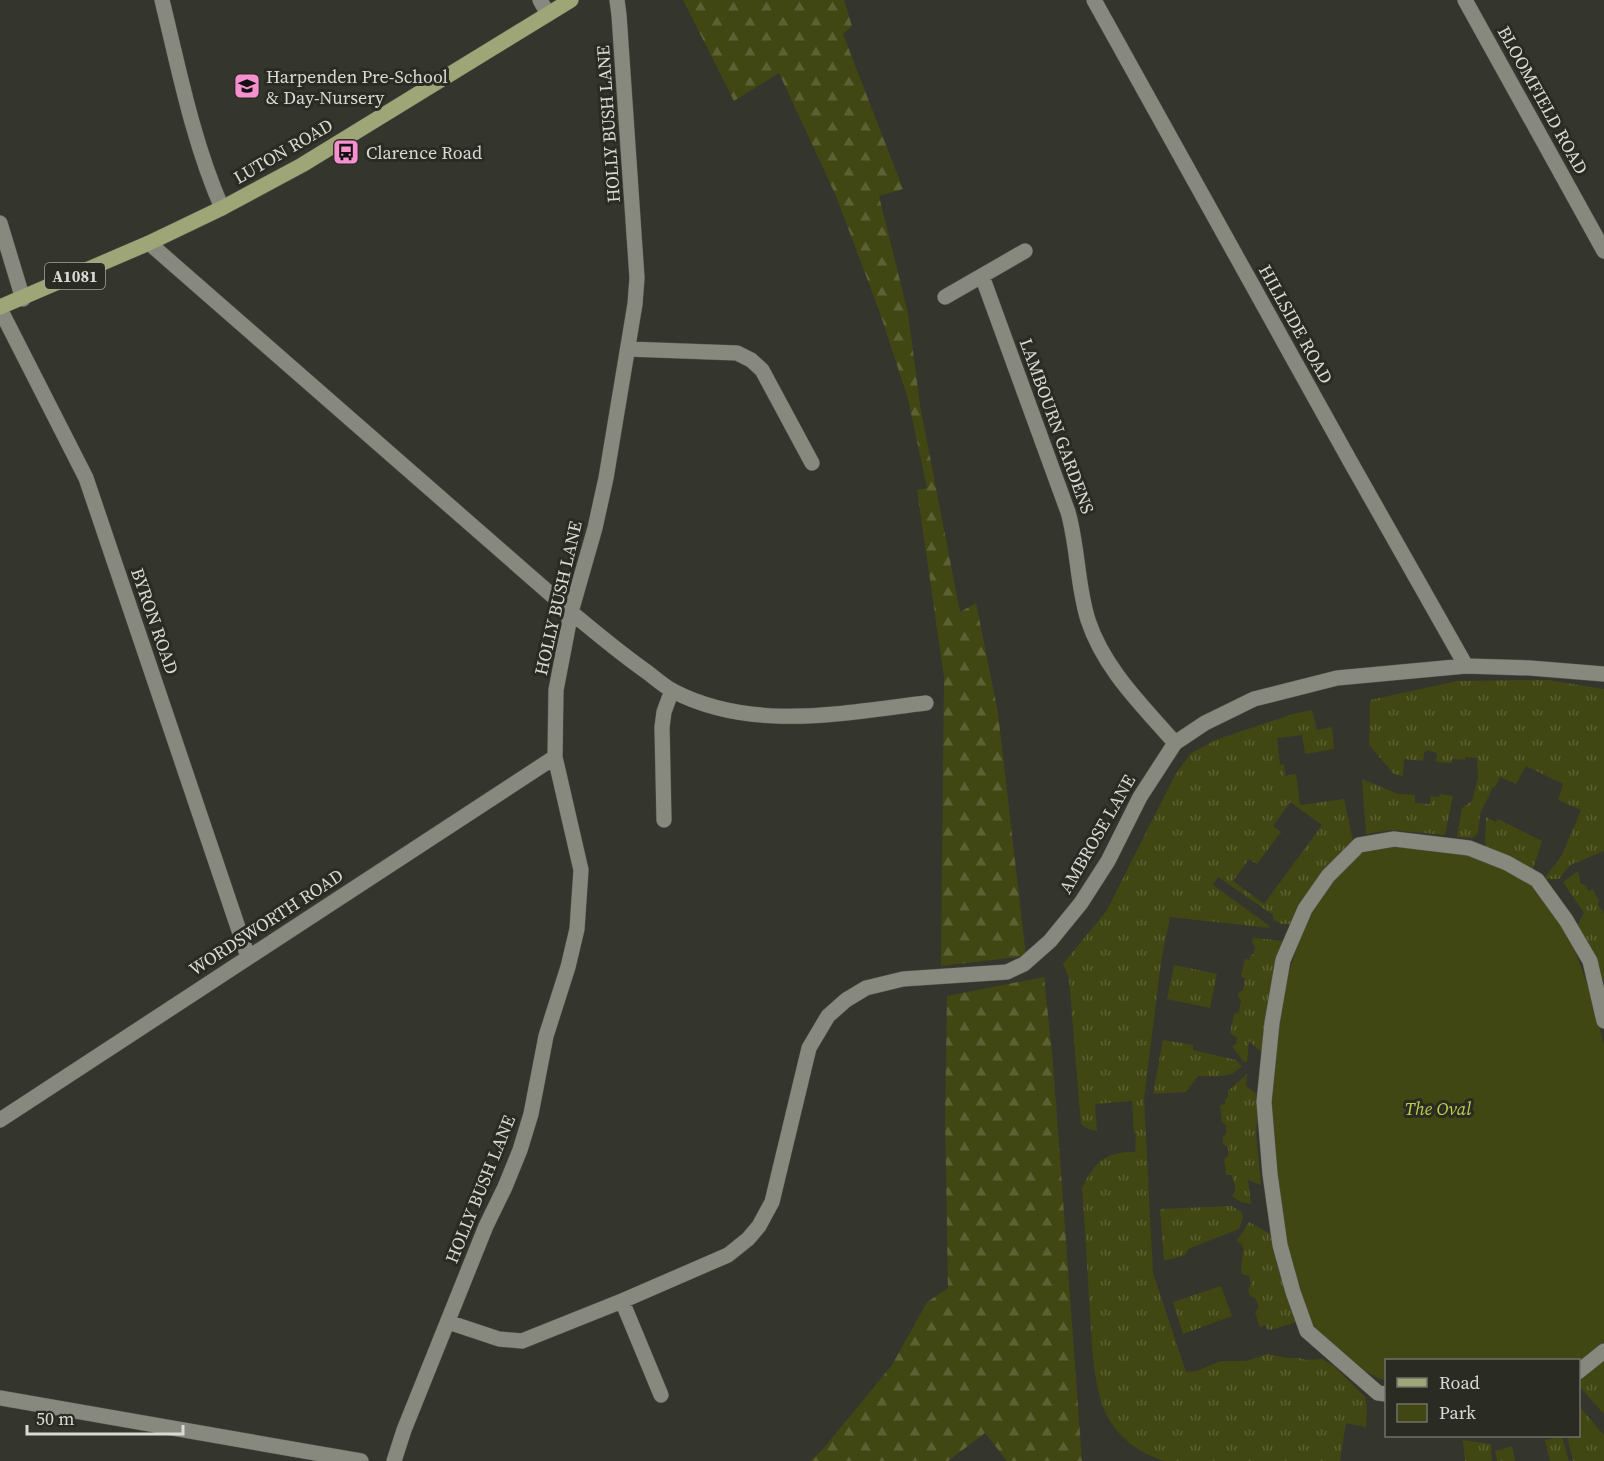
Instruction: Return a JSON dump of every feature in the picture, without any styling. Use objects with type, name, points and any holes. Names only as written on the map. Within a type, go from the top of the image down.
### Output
[{"type":"main road","name":"LUTON ROAD","points":[[0,308],[149,243],[222,208],[302,165],[571,0]]},
{"type":"street","points":[[162,0],[191,117],[222,208]]},
{"type":"street","points":[[540,0],[548,14]]},
{"type":"street","name":"HOLLY BUSH LANE","points":[[394,1461],[448,1322],[520,1150],[531,1114],[546,1036],[578,929],[581,870],[555,757],[556,690],[571,612],[595,528],[606,478],[635,304],[637,259],[616,0]]},
{"type":"street","name":"HILLSIDE ROAD","points":[[1094,0],[1466,666]]},
{"type":"street","name":"BLOOMFIELD ROAD","points":[[1464,0],[1604,251]]},
{"type":"street","points":[[0,224],[23,299]]},
{"type":"street","points":[[149,243],[615,650],[672,690],[711,706],[747,714],[786,717],[926,703]]},
{"type":"street","points":[[945,297],[1025,251]]},
{"type":"street","name":"LAMBOURN GARDENS","points":[[982,276],[1068,512],[1073,529],[1080,585],[1092,629],[1103,656],[1175,743]]},
{"type":"street","name":"BYRON ROAD","points":[[0,308],[86,478],[248,957]]},
{"type":"street","points":[[628,349],[737,353],[752,360],[762,370],[812,463]]},
{"type":"street","name":"AMBROSE LANE","points":[[448,1322],[500,1339],[522,1341],[728,1255],[748,1239],[767,1213],[777,1186],[809,1048],[817,1031],[828,1016],[846,1000],[866,988],[903,979],[1007,972],[1024,964],[1050,941],[1081,903],[1108,861],[1140,798],[1175,743],[1205,723],[1254,699],[1328,679],[1466,666],[1604,674]]},
{"type":"street","points":[[664,820],[662,727],[664,712],[672,690]]},
{"type":"street","name":"WORDSWORTH ROAD","points":[[0,1120],[555,757]]},
{"type":"street","points":[[1382,1394],[1307,1331],[1293,1292],[1278,1233],[1264,1102],[1272,1023],[1283,960],[1305,909],[1328,876],[1359,845],[1394,839],[1469,848],[1507,863],[1537,880],[1566,920],[1590,961],[1604,1021]]},
{"type":"street","points":[[622,1301],[662,1395]]},
{"type":"street","points":[[1580,1370],[1604,1351]]},
{"type":"street","points":[[0,1398],[360,1461]]},
{"type":"green space","points":[[683,0],[844,0],[852,26],[843,34],[903,189],[879,196],[908,313],[920,405],[960,612],[976,603],[998,713],[1026,956],[941,966],[944,677],[917,490],[927,488],[908,399],[880,313],[836,196],[779,73],[734,101]]},
{"type":"green space","points":[[1548,680],[1604,689],[1604,851],[1570,865],[1559,879],[1544,879],[1562,855],[1581,810],[1558,800],[1563,784],[1526,766],[1516,784],[1500,777],[1480,814],[1478,832],[1473,838],[1457,837],[1462,808],[1472,801],[1478,778],[1477,758],[1452,759],[1452,763],[1436,762],[1437,753],[1427,750],[1423,761],[1404,759],[1403,776],[1394,774],[1369,745],[1370,700],[1457,681]]},
{"type":"green space","points":[[1312,710],[1317,730],[1332,727],[1334,749],[1305,754],[1302,735],[1277,738],[1280,765],[1284,764],[1285,776],[1296,774],[1300,805],[1344,799],[1353,841],[1318,879],[1291,924],[1281,924],[1273,919],[1273,915],[1218,877],[1213,885],[1270,928],[1170,917],[1161,962],[1144,1099],[1153,1273],[1186,1372],[1196,1371],[1221,1361],[1246,1361],[1268,1354],[1306,1360],[1322,1359],[1334,1366],[1365,1397],[1366,1427],[1346,1423],[1340,1461],[1164,1461],[1135,1447],[1117,1431],[1105,1411],[1096,1381],[1082,1188],[1102,1160],[1116,1154],[1135,1152],[1136,1134],[1134,1134],[1132,1101],[1095,1104],[1097,1131],[1081,1124],[1069,978],[1063,964],[1107,910],[1175,775],[1191,753],[1218,739]],"holes":[[[1290,802],[1322,825],[1264,904],[1233,881],[1249,859],[1257,864],[1281,832],[1273,826]]]},
{"type":"green space","points":[[1362,779],[1398,794],[1415,795],[1415,803],[1430,804],[1431,796],[1439,797],[1440,794],[1453,796],[1445,835],[1392,830],[1366,834]]},
{"type":"green space","points":[[1486,817],[1496,822],[1498,819],[1542,841],[1532,872],[1485,851]]},
{"type":"green space","name":"The Oval","points":[[1423,846],[1454,850],[1474,855],[1521,877],[1545,900],[1558,918],[1569,937],[1586,980],[1604,1045],[1604,1342],[1580,1363],[1580,1359],[1385,1359],[1385,1381],[1354,1364],[1333,1347],[1310,1319],[1301,1299],[1283,1233],[1276,1165],[1271,1075],[1278,1020],[1296,949],[1326,885],[1356,857],[1363,853],[1388,848]]},
{"type":"green space","points":[[1578,871],[1581,884],[1585,885],[1589,891],[1593,889],[1599,901],[1598,905],[1604,913],[1604,980],[1600,979],[1597,958],[1577,926],[1584,913],[1563,882]]},
{"type":"green space","points":[[1253,938],[1284,941],[1270,996],[1262,1053],[1249,1041],[1247,1062],[1243,1061],[1232,1046],[1236,1044],[1237,1038],[1230,1033],[1234,1014],[1239,1012],[1241,1000],[1238,997],[1239,992],[1243,990],[1245,979],[1241,976],[1245,959],[1249,960],[1254,954]]},
{"type":"green space","points":[[1174,965],[1217,974],[1210,1008],[1167,999]]},
{"type":"green space","points":[[1044,977],[1053,1063],[1082,1461],[1007,1461],[985,1433],[948,1461],[810,1461],[823,1449],[892,1365],[927,1302],[948,1288],[945,1118],[947,996]]},
{"type":"green space","points":[[1163,1040],[1193,1045],[1193,1050],[1236,1060],[1242,1066],[1227,1075],[1198,1076],[1186,1092],[1153,1094]]},
{"type":"green space","points":[[1247,1074],[1246,1086],[1259,1096],[1256,1133],[1261,1185],[1248,1180],[1251,1204],[1241,1202],[1232,1196],[1235,1188],[1232,1175],[1226,1175],[1224,1159],[1228,1156],[1228,1147],[1223,1144],[1226,1125],[1222,1122],[1220,1105],[1225,1104],[1228,1091]]},
{"type":"green space","points":[[1232,1206],[1241,1212],[1243,1218],[1239,1229],[1188,1249],[1185,1255],[1164,1261],[1160,1209]]},
{"type":"green space","points":[[1249,1222],[1270,1234],[1278,1269],[1296,1322],[1271,1330],[1265,1325],[1260,1327],[1255,1312],[1259,1307],[1248,1290],[1251,1284],[1249,1276],[1242,1274],[1243,1248],[1242,1244],[1237,1241]]},
{"type":"green space","points":[[1221,1286],[1232,1316],[1183,1334],[1173,1302]]},
{"type":"green space","points":[[1604,1361],[1603,1413],[1580,1387],[1581,1379]]},
{"type":"green space","points":[[1580,1407],[1604,1435],[1604,1461],[1573,1461],[1567,1437],[1580,1437]]},
{"type":"green space","points":[[1552,1437],[1562,1437],[1569,1461],[1550,1461],[1545,1440]]},
{"type":"green space","points":[[1463,1440],[1491,1444],[1492,1461],[1465,1461]]},
{"type":"green space","points":[[1512,1446],[1515,1461],[1497,1461],[1495,1451]]},
{"type":"place","name":"Harpenden Pre-School & Day-Nursery","points":[[247,86]]},
{"type":"place","name":"Clarence Road","points":[[346,152]]}]
